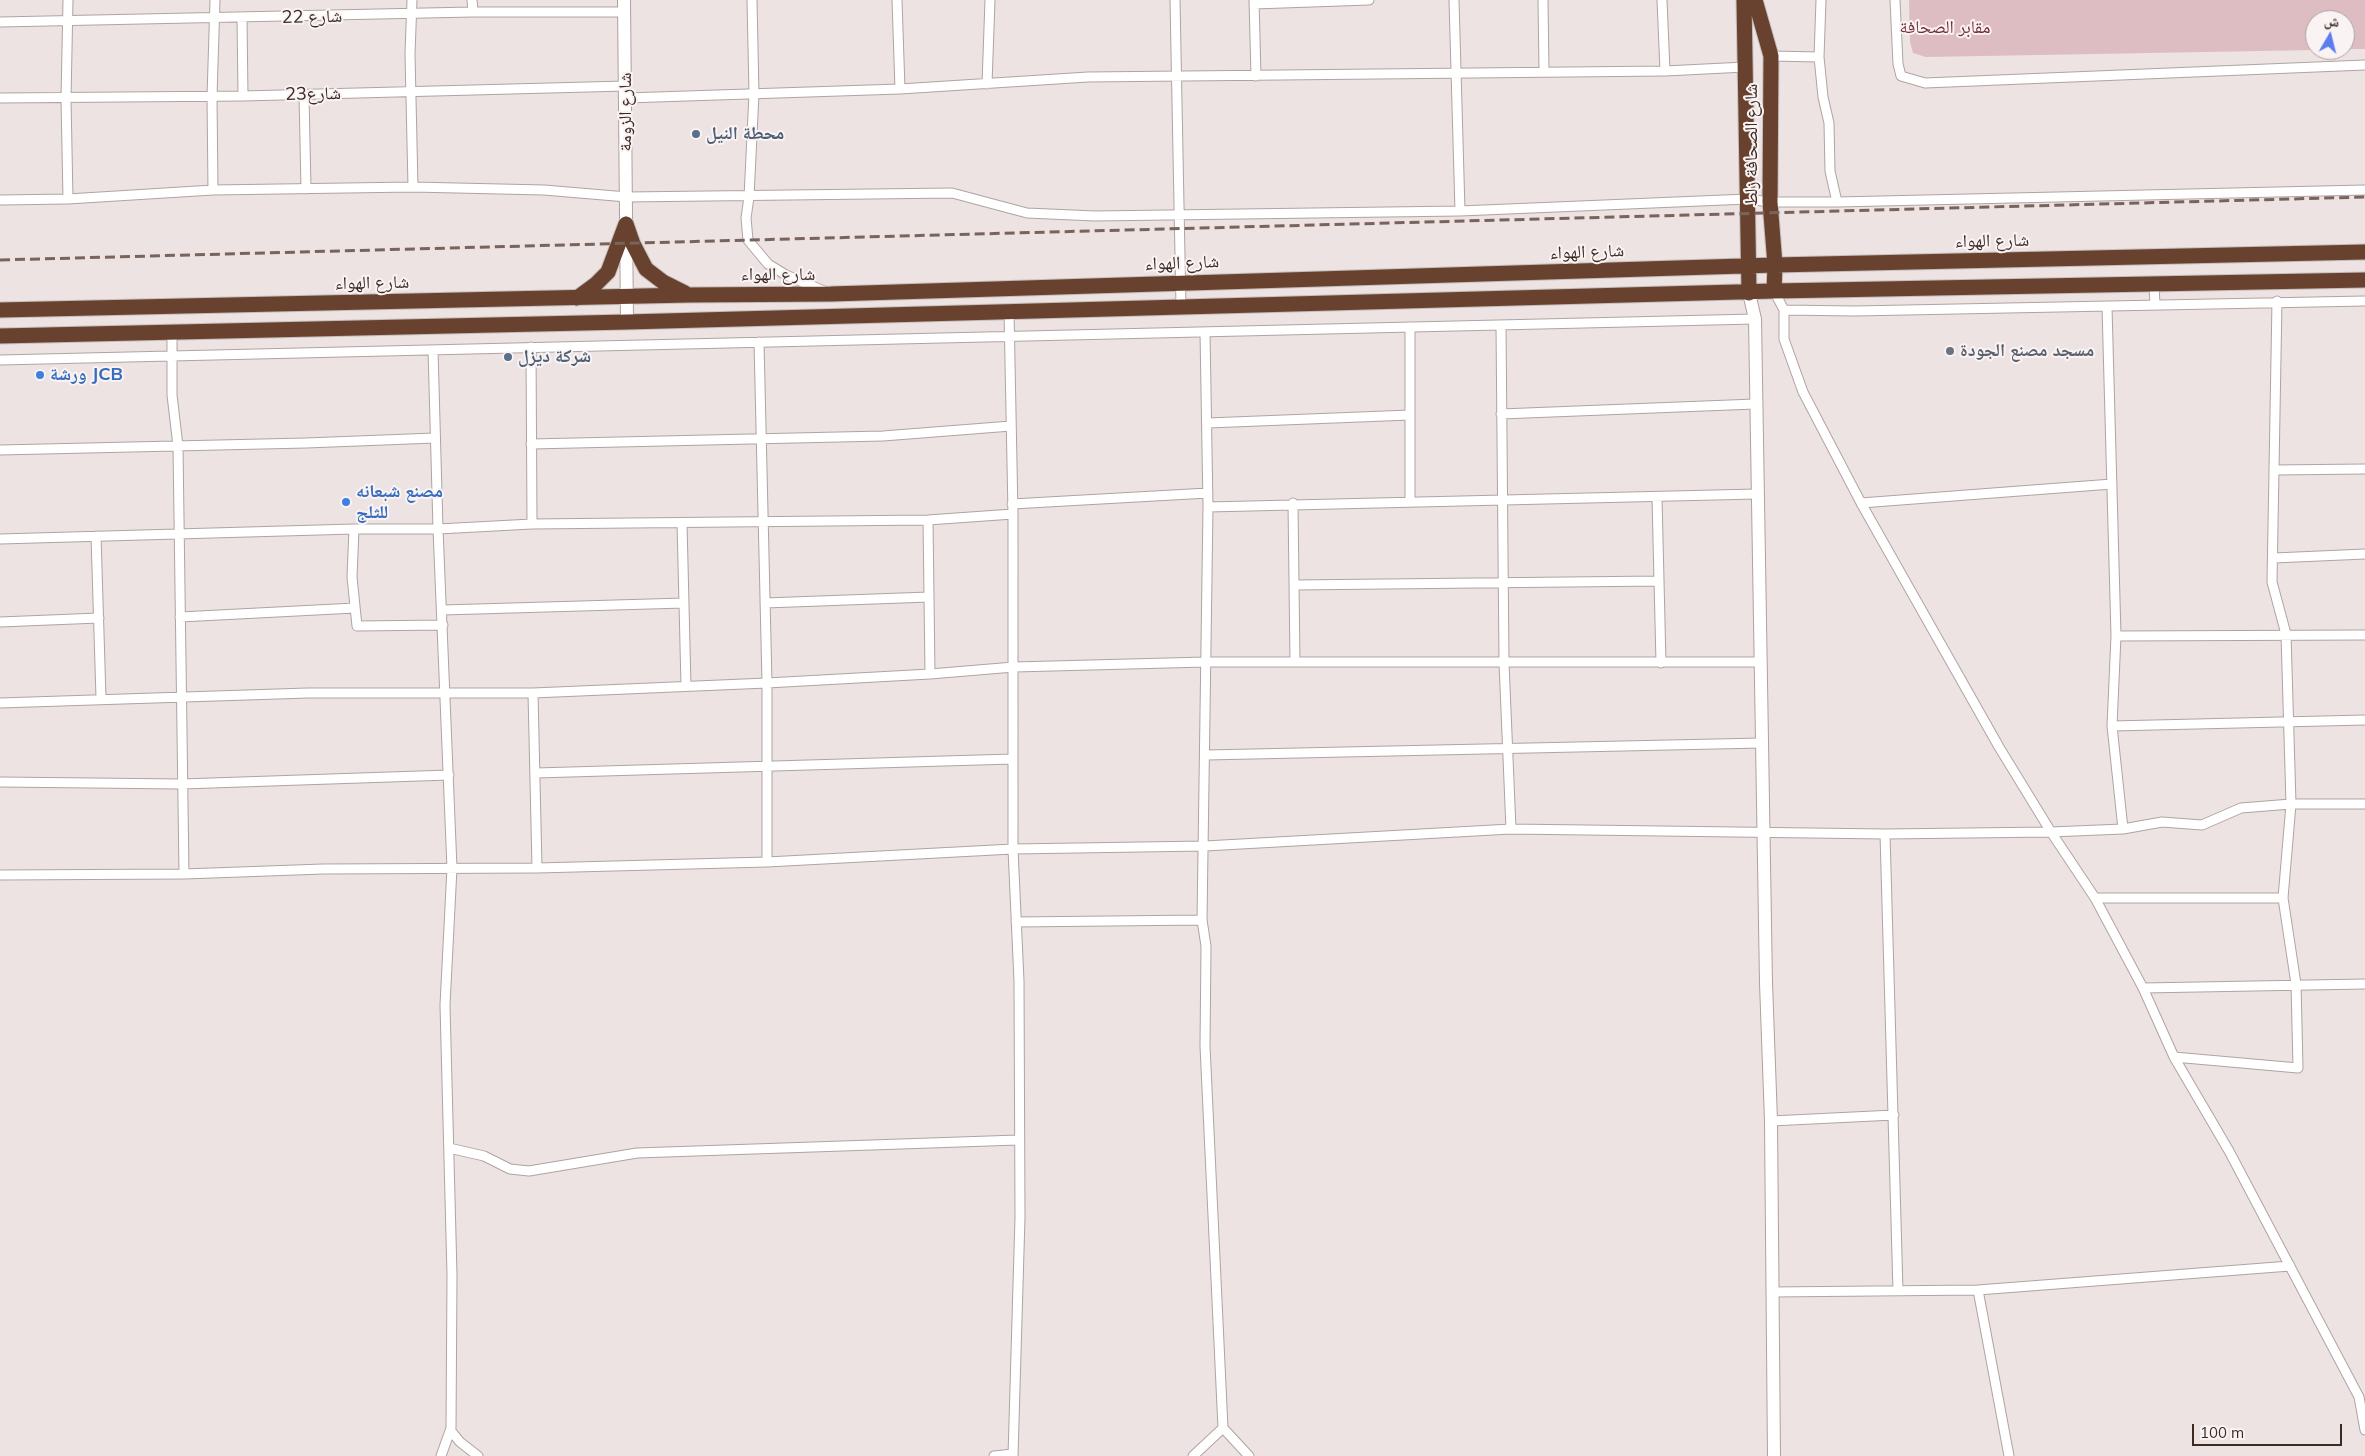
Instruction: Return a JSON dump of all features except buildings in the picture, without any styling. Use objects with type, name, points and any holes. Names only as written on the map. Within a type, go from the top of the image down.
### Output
[{"type":"highway","name":"شارع الصحافة زلط","points":[[1744,0],[1749,293]]},
{"type":"highway","name":"شارع الصحافة زلط","points":[[1755,0],[1771,56],[1770,202],[1775,265],[1774,291]]},
{"type":"highway","points":[[626,224],[633,244],[646,269],[662,282],[689,295]]},
{"type":"highway","points":[[577,298],[608,272],[626,224]]},
{"type":"highway","name":"شارع الهواء","points":[[0,310],[689,295],[831,294],[1775,265],[2365,252]]},
{"type":"highway","points":[[0,336],[627,322],[1774,291],[2365,280]]},
{"type":"street","points":[[68,0],[66,99],[68,199]]},
{"type":"street","points":[[213,190],[212,97],[215,0]]},
{"type":"street","points":[[412,0],[410,14],[410,92],[413,187]]},
{"type":"street","points":[[472,0],[473,12]]},
{"type":"street","points":[[752,0],[754,94],[749,197],[746,218],[748,240],[754,250],[768,264],[786,275],[831,294]]},
{"type":"street","points":[[896,0],[900,89]]},
{"type":"street","points":[[986,84],[990,0]]},
{"type":"street","points":[[1175,0],[1179,282],[1181,307]]},
{"type":"street","points":[[1256,76],[1254,2],[1368,0]]},
{"type":"street","points":[[1454,0],[1460,211]]},
{"type":"street","points":[[1543,0],[1544,72]]},
{"type":"street","points":[[1662,0],[1665,71]]},
{"type":"street","points":[[1821,0],[1819,57],[1823,97],[1829,123],[1830,171],[1837,202]]},
{"type":"street","points":[[1895,0],[1900,76],[1925,83],[2365,65]]},
{"type":"street","name":"شارع 22","points":[[0,22],[215,19],[624,6]]},
{"type":"street","name":"شارع الزومة","points":[[624,6],[627,322]]},
{"type":"street","points":[[242,18],[242,96]]},
{"type":"street","points":[[1771,56],[1819,57]]},
{"type":"street","name":"شارع23","points":[[0,98],[212,97],[410,92],[754,94],[900,89],[1088,77],[1665,71],[1745,67]]},
{"type":"street","points":[[304,95],[306,189]]},
{"type":"street","points":[[0,200],[68,199],[213,190],[413,187],[544,190],[626,198],[749,197],[872,192],[952,193],[1027,213],[1095,216],[1460,211],[1748,199],[1770,202],[1837,202],[2365,190]]},
{"type":"street","points":[[2154,285],[2155,305]]},
{"type":"street","points":[[1774,291],[1784,310],[1784,339],[1803,392],[1861,503],[1999,747],[2051,832],[2095,898],[2143,988],[2174,1057],[2229,1151],[2359,1397],[2365,1430]]},
{"type":"street","points":[[1749,293],[1755,319],[1763,831],[1768,1078],[1771,1121],[1774,1456]]},
{"type":"street","points":[[1784,310],[1855,311],[2107,307],[2277,301],[2365,301]]},
{"type":"street","points":[[2174,1057],[2298,1068],[2296,984],[2283,898],[2291,804],[2286,634],[2272,582],[2274,558],[2277,301]]},
{"type":"street","points":[[2107,307],[2116,636],[2112,726],[2122,829]]},
{"type":"street","points":[[994,1456],[1013,1455],[1020,1216],[1018,1140],[1019,981],[1013,849],[1013,514],[1009,311]]},
{"type":"street","points":[[0,360],[1755,319]]},
{"type":"street","points":[[1502,325],[1501,414],[1504,663],[1511,829]]},
{"type":"street","points":[[1410,327],[1410,501]]},
{"type":"street","points":[[172,332],[172,394],[178,446],[180,535],[180,696],[184,874]]},
{"type":"street","points":[[1205,332],[1208,423],[1205,846],[1202,920],[1206,946],[1205,1046],[1223,1428],[1248,1456]]},
{"type":"street","points":[[759,342],[768,766],[767,862]]},
{"type":"street","points":[[531,347],[532,524]]},
{"type":"street","points":[[434,350],[438,529],[444,625],[452,868],[445,1005],[449,1148],[451,1431],[441,1456]]},
{"type":"street","points":[[1501,414],[1755,404]]},
{"type":"street","points":[[1208,423],[1410,415]]},
{"type":"street","points":[[531,444],[883,436],[1011,426]]},
{"type":"street","points":[[0,450],[435,438]]},
{"type":"street","points":[[2274,470],[2365,469]]},
{"type":"street","points":[[1861,503],[2112,484]]},
{"type":"street","points":[[1012,504],[1208,493]]},
{"type":"street","points":[[1208,506],[1657,498],[1757,494]]},
{"type":"street","points":[[1657,498],[1661,663]]},
{"type":"street","points":[[1293,504],[1295,662]]},
{"type":"street","points":[[0,538],[180,535],[354,528],[438,529],[532,524],[928,520],[1013,514]]},
{"type":"street","points":[[928,520],[930,674]]},
{"type":"street","points":[[682,523],[686,686]]},
{"type":"street","points":[[354,528],[352,577],[356,626],[444,625]]},
{"type":"street","points":[[96,536],[102,698]]},
{"type":"street","points":[[2274,558],[2365,554]]},
{"type":"street","points":[[1294,585],[1659,581]]},
{"type":"street","points":[[765,603],[929,597]]},
{"type":"street","points":[[443,610],[684,603]]},
{"type":"street","points":[[180,617],[355,608]]},
{"type":"street","points":[[0,622],[100,618]]},
{"type":"street","points":[[2116,636],[2365,634]]},
{"type":"street","points":[[0,703],[102,698],[308,693],[534,693],[766,683],[930,674],[1014,667],[1206,662],[1761,662]]},
{"type":"street","points":[[534,693],[537,868]]},
{"type":"street","points":[[2112,726],[2365,720]]},
{"type":"street","points":[[1206,755],[1762,743]]},
{"type":"street","points":[[536,772],[1013,759]]},
{"type":"street","points":[[0,782],[182,784],[449,775]]},
{"type":"street","points":[[0,875],[184,874],[322,869],[537,868],[767,862],[1013,849],[1205,846],[1511,829],[1885,834],[2051,832],[2122,829],[2162,822],[2202,825],[2241,808],[2291,804],[2365,804]]},
{"type":"street","points":[[1885,834],[1898,1291]]},
{"type":"street","points":[[2095,898],[2283,898]]},
{"type":"street","points":[[1016,922],[1202,920]]},
{"type":"street","points":[[2143,988],[2365,984]]},
{"type":"street","points":[[1771,1121],[1894,1115]]},
{"type":"street","points":[[449,1148],[484,1156],[510,1169],[529,1170],[637,1153],[1018,1140]]},
{"type":"street","points":[[1772,1292],[1978,1290],[2290,1266]]},
{"type":"street","points":[[1978,1290],[2009,1456]]},
{"type":"street","points":[[1193,1456],[1223,1428]]},
{"type":"street","points":[[451,1431],[460,1442],[478,1456]]},
{"type":"green space","name":"مقابر الصحافة","points":[[1909,0],[2365,0],[2365,49],[2355,49],[2355,10],[2305,10],[2305,50],[1926,57],[1913,53],[1910,42]]},
{"type":"railway","points":[[0,260],[2365,197]]},
{"type":"place","name":"محطة النيل","points":[[696,134]]},
{"type":"place","name":"مسجد مصنع الجودة","points":[[1950,351]]},
{"type":"place","name":"شركة ديزل","points":[[508,357]]},
{"type":"place","name":"ورشة JCB","points":[[40,375]]},
{"type":"place","name":"مصنع شبعانه للثلج","points":[[346,502]]}]
